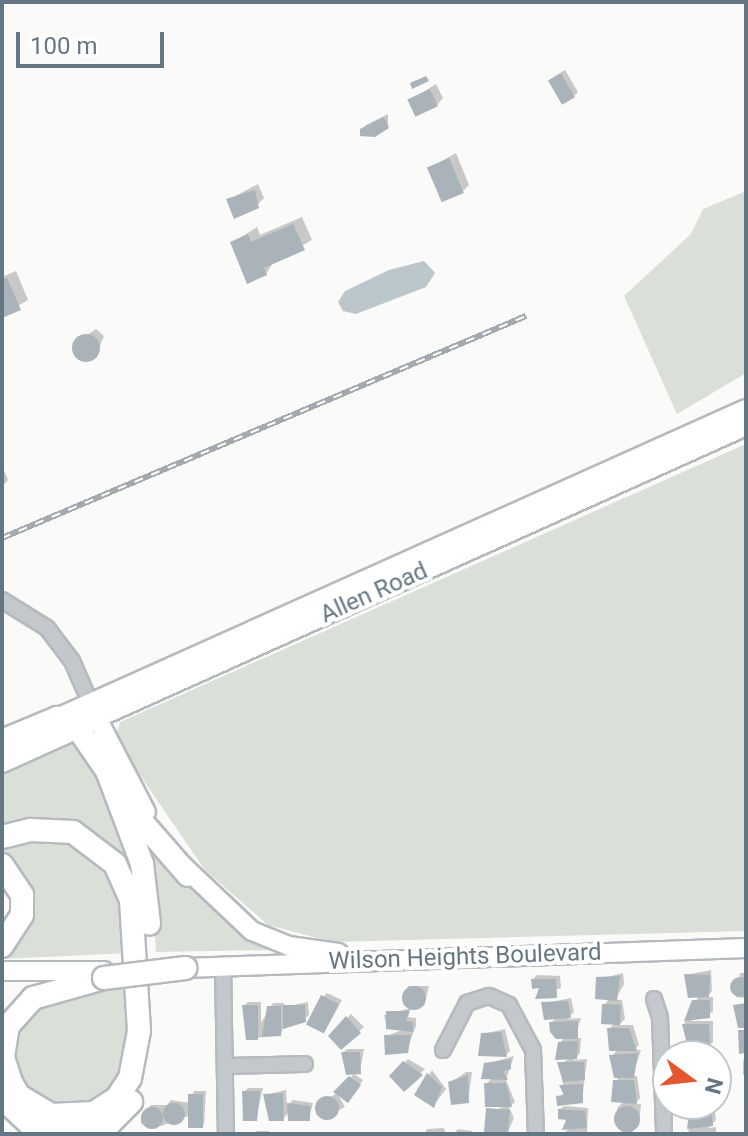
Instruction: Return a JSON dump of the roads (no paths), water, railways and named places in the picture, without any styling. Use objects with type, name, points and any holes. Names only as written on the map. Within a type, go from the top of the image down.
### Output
[{"type":"highway","name":"Allen Road","points":[[2,741],[80,717]]},
{"type":"highway","name":"Allen Road","points":[[2,761],[80,717]]},
{"type":"highway","points":[[2,1098],[29,1123],[54,1132],[81,1131],[110,1123],[129,1105],[145,1077],[152,1051],[149,920],[142,864],[106,768],[80,717]]},
{"type":"highway","points":[[106,768],[142,822],[188,875]]},
{"type":"highway","points":[[2,837],[31,830],[73,832],[115,864],[131,900],[139,1031],[130,1078],[117,1098],[94,1113],[51,1115],[19,1096],[3,1057],[8,1026],[33,998],[52,988],[104,974],[185,968]]},
{"type":"highway","points":[[2,865],[22,895],[22,915],[2,946]]},
{"type":"main road","name":"Allen Road","points":[[80,717],[746,409]]},
{"type":"main road","name":"Allen Road","points":[[80,717],[746,426]]},
{"type":"main road","points":[[80,717],[188,875],[237,920],[269,940],[390,960]]},
{"type":"main road","name":"Wilson Heights Boulevard","points":[[185,968],[746,948]]},
{"type":"main road","points":[[2,971],[104,974]]},
{"type":"street","points":[[2,600],[35,617],[60,643],[79,692],[80,717]]},
{"type":"street","points":[[223,966],[226,1134]]},
{"type":"street","points":[[443,1050],[467,1003],[489,996],[509,1005],[533,1050],[536,1134]]},
{"type":"street","points":[[654,999],[660,1017],[664,1134]]},
{"type":"street","points":[[225,1066],[305,1064]]},
{"type":"railway","points":[[2,538],[526,316]]}]
